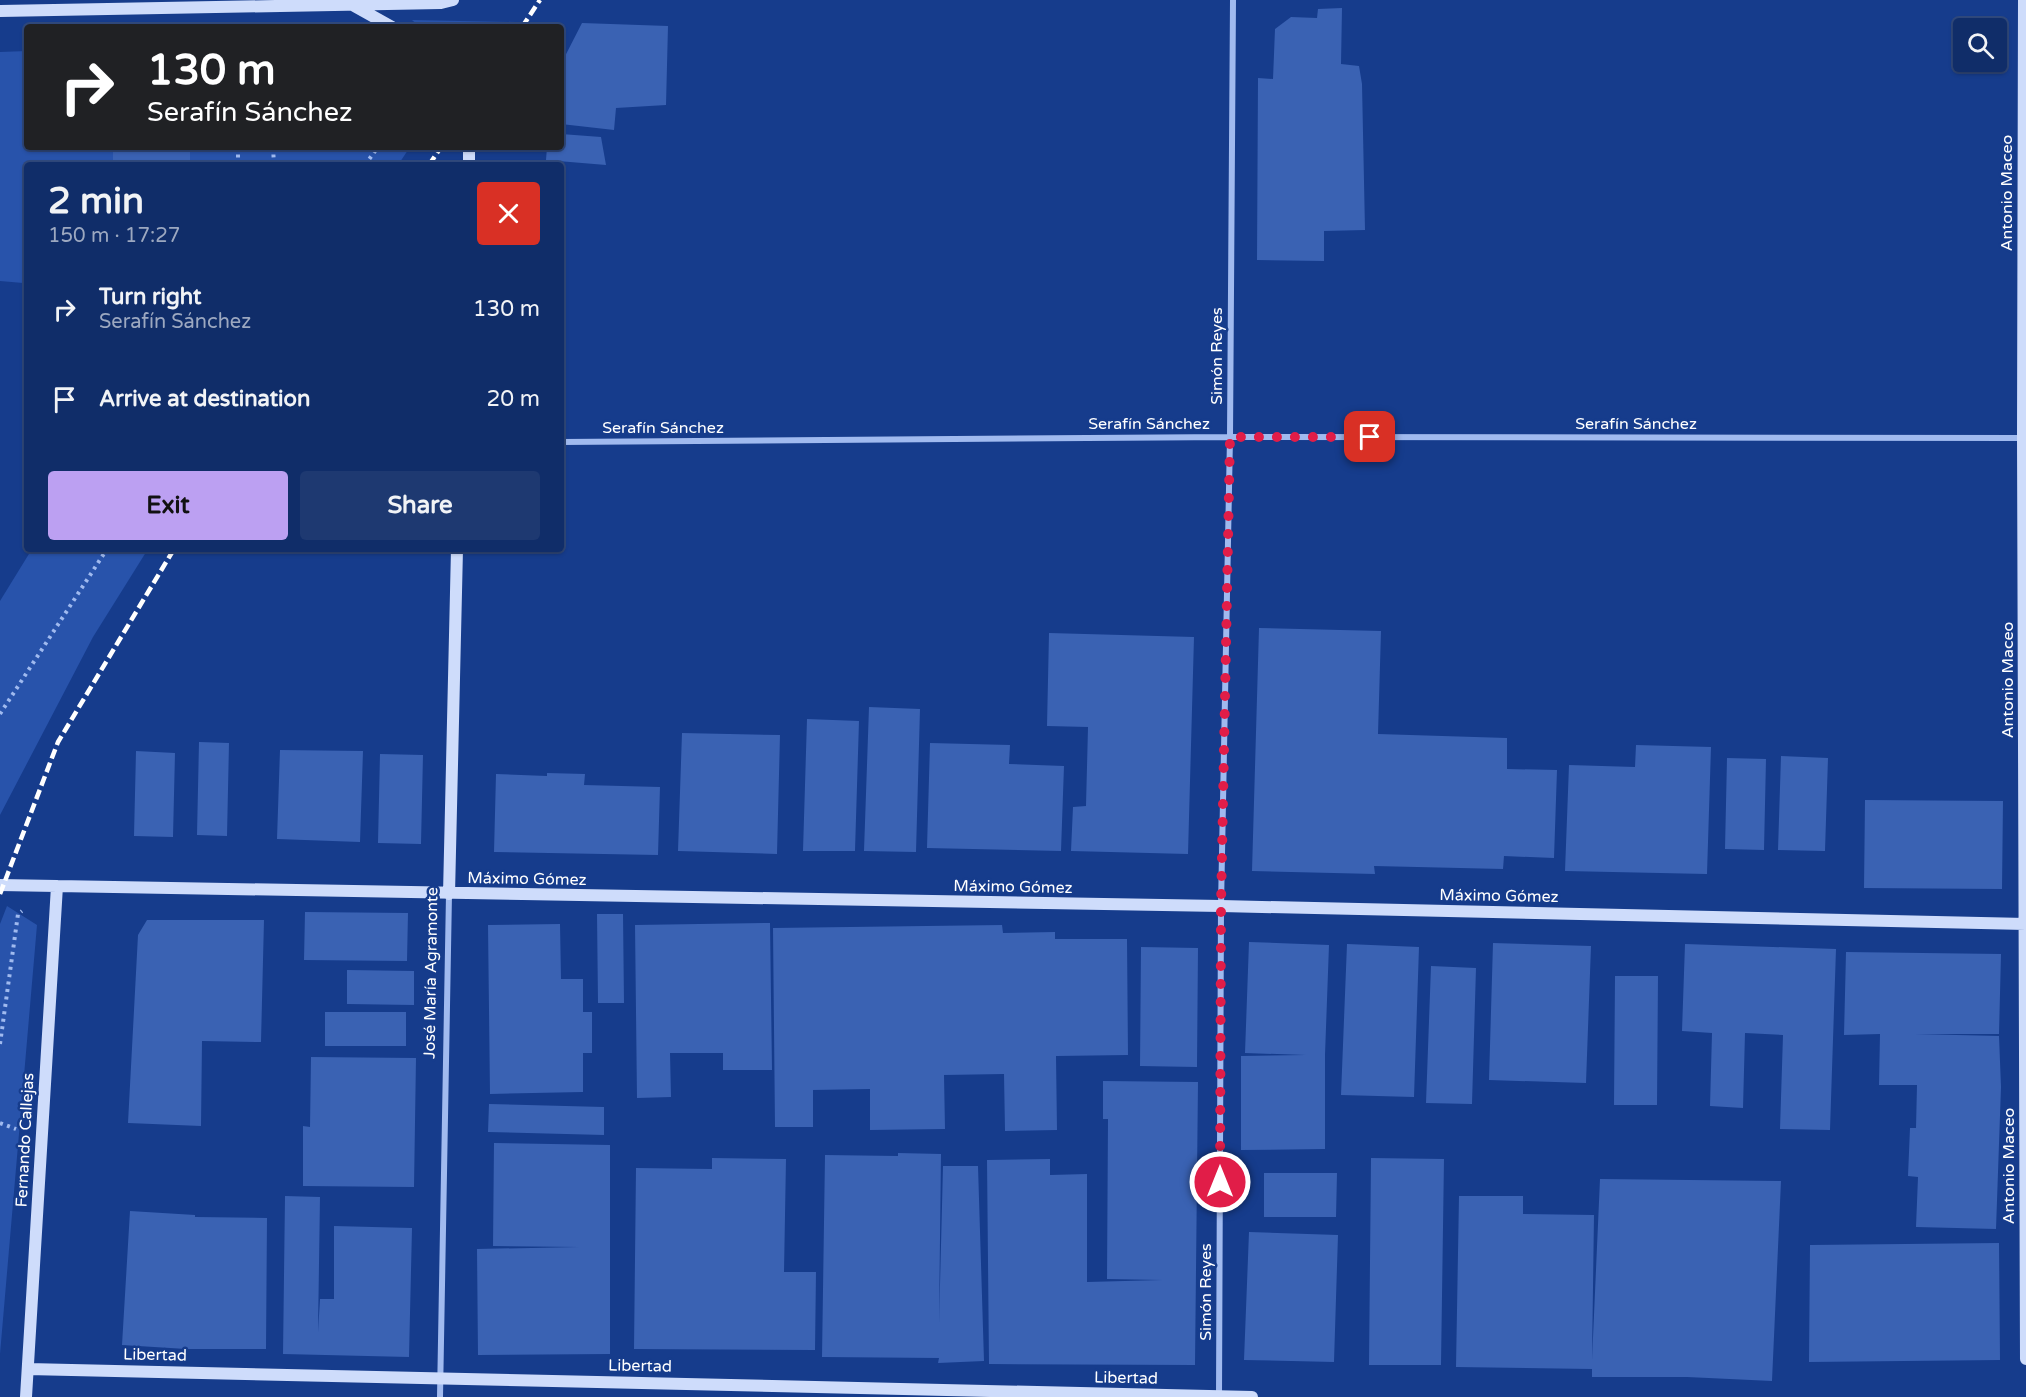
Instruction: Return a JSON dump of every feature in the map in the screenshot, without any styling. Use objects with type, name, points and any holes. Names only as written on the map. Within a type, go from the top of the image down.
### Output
[{"type":"street","points":[[0,11],[441,3],[453,0]]},
{"type":"street","name":"Simón Reyes","points":[[1219,1397],[1221,906],[1230,437],[1233,0]]},
{"type":"street","name":"Antonio Maceo","points":[[2024,0],[2026,1359]]},
{"type":"street","points":[[348,3],[387,24]]},
{"type":"street","name":"Serafín Sánchez","points":[[564,442],[1230,437],[2024,438]]},
{"type":"street","name":"José María Agramonte","points":[[440,1397],[457,552]]},
{"type":"street","name":"Máximo Gómez","points":[[0,885],[1221,906],[2026,924]]},
{"type":"street","name":"Fernando Callejas","points":[[26,1397],[57,886]]},
{"type":"street","name":"Libertad","points":[[28,1369],[1252,1397]]},
{"type":"path","points":[[0,714],[105,552]]},
{"type":"path","points":[[0,1044],[18,914],[57,886]]},
{"type":"shaded area","points":[[412,20],[516,22],[514,24],[417,24]]},
{"type":"shaded area","points":[[24,51],[24,150],[408,150],[400,162],[24,162],[24,294],[23,283],[0,281],[0,52]]},
{"type":"shaded area","points":[[30,552],[146,552],[93,637],[0,815],[0,601]]},
{"type":"shaded area","points":[[7,906],[37,925],[0,1354],[0,924]]},
{"type":"building","points":[[1342,8],[1341,64],[1359,66],[1362,84],[1365,230],[1324,231],[1324,261],[1257,260],[1258,78],[1273,79],[1275,29],[1291,17],[1317,18],[1318,9]]},
{"type":"building","points":[[582,23],[668,26],[666,105],[616,108],[614,130],[564,124],[564,58]]},
{"type":"building","points":[[564,134],[601,137],[606,165],[546,160],[547,150],[564,150]]},
{"type":"building","points":[[113,150],[190,150],[190,162],[113,162]]},
{"type":"building","points":[[1259,628],[1381,631],[1378,734],[1507,738],[1507,769],[1557,770],[1554,858],[1504,856],[1503,869],[1374,866],[1375,874],[1252,871]]},
{"type":"building","points":[[1049,633],[1194,637],[1188,854],[1071,851],[1073,807],[1086,806],[1088,727],[1047,726]]},
{"type":"building","points":[[869,707],[920,709],[916,852],[864,851]]},
{"type":"building","points":[[807,719],[859,721],[855,851],[803,851]]},
{"type":"building","points":[[682,733],[780,735],[777,854],[678,851]]},
{"type":"building","points":[[199,742],[229,743],[227,836],[197,835]]},
{"type":"building","points":[[930,743],[1010,745],[1009,764],[1064,766],[1061,851],[927,848]]},
{"type":"building","points":[[1636,745],[1711,747],[1707,874],[1565,871],[1569,765],[1635,767]]},
{"type":"building","points":[[280,750],[363,751],[360,842],[277,839]]},
{"type":"building","points":[[136,751],[175,753],[173,837],[134,836]]},
{"type":"building","points":[[380,754],[423,755],[421,844],[378,843]]},
{"type":"building","points":[[1781,756],[1828,758],[1825,851],[1778,850]]},
{"type":"building","points":[[1727,758],[1766,759],[1764,850],[1725,849]]},
{"type":"building","points":[[547,773],[585,774],[584,785],[660,787],[658,855],[494,852],[496,774],[547,776]]},
{"type":"building","points":[[1865,800],[2003,801],[2002,889],[1864,888]]},
{"type":"building","points":[[305,912],[408,913],[407,961],[304,960]]},
{"type":"building","points":[[597,914],[623,914],[624,1003],[598,1003]]},
{"type":"building","points":[[147,920],[264,920],[261,1042],[202,1041],[201,1126],[128,1123],[138,935]]},
{"type":"building","points":[[770,923],[772,1070],[723,1070],[723,1053],[670,1053],[671,1097],[637,1098],[635,925]]},
{"type":"building","points":[[560,924],[561,979],[583,979],[583,1012],[592,1012],[592,1053],[583,1053],[583,1092],[490,1094],[488,925]]},
{"type":"building","points":[[1002,925],[1003,933],[1055,932],[1055,939],[1127,939],[1128,1055],[1056,1056],[1057,1130],[1005,1131],[1004,1074],[944,1075],[945,1129],[870,1130],[870,1089],[813,1090],[813,1127],[775,1127],[773,928]]},
{"type":"building","points":[[1249,942],[1329,945],[1325,1055],[1325,1149],[1241,1150],[1241,1056],[1306,1055],[1245,1053]]},
{"type":"building","points":[[1493,943],[1591,946],[1586,1083],[1489,1080]]},
{"type":"building","points":[[1347,944],[1419,947],[1414,1097],[1341,1095]]},
{"type":"building","points":[[1685,944],[1836,949],[1830,1130],[1780,1129],[1783,1035],[1745,1033],[1743,1108],[1710,1106],[1712,1033],[1682,1031]]},
{"type":"building","points":[[1141,947],[1198,948],[1197,1067],[1140,1066]]},
{"type":"building","points":[[1846,952],[2001,954],[1999,1034],[1915,1034],[1999,1036],[2001,1087],[1996,1229],[1916,1227],[1918,1177],[1908,1176],[1910,1128],[1916,1128],[1917,1085],[1879,1085],[1880,1034],[1844,1035]]},
{"type":"building","points":[[1431,966],[1476,968],[1472,1104],[1426,1103]]},
{"type":"building","points":[[347,970],[414,971],[414,1005],[347,1004]]},
{"type":"building","points":[[1615,976],[1658,976],[1657,1105],[1614,1105]]},
{"type":"building","points":[[325,1012],[406,1012],[406,1046],[325,1046]]},
{"type":"building","points":[[311,1057],[416,1058],[414,1187],[303,1186],[303,1126],[310,1127]]},
{"type":"building","points":[[1103,1081],[1198,1082],[1195,1365],[989,1364],[987,1160],[1050,1159],[1050,1175],[1087,1174],[1087,1282],[1162,1280],[1107,1279],[1108,1119],[1103,1119]]},
{"type":"building","points":[[489,1104],[604,1107],[604,1135],[488,1132]]},
{"type":"building","points":[[494,1143],[610,1145],[610,1354],[478,1355],[477,1249],[579,1247],[493,1246]]},
{"type":"building","points":[[898,1153],[941,1154],[939,1324],[943,1166],[978,1166],[984,1361],[938,1363],[939,1358],[822,1357],[825,1155],[898,1156]]},
{"type":"building","points":[[712,1158],[786,1159],[784,1272],[816,1272],[815,1350],[634,1349],[636,1168],[712,1169]]},
{"type":"building","points":[[1371,1158],[1444,1159],[1441,1365],[1369,1365]]},
{"type":"building","points":[[1264,1173],[1337,1173],[1336,1217],[1264,1217]]},
{"type":"building","points":[[1600,1179],[1781,1181],[1772,1381],[1687,1377],[1592,1377],[1592,1369],[1456,1367],[1459,1196],[1523,1196],[1523,1214],[1594,1215],[1592,1360]]},
{"type":"building","points":[[285,1196],[320,1197],[318,1332],[320,1299],[334,1299],[334,1226],[412,1228],[409,1357],[283,1354]]},
{"type":"building","points":[[130,1211],[195,1215],[195,1217],[267,1218],[266,1349],[186,1349],[122,1345]]},
{"type":"building","points":[[1249,1232],[1338,1235],[1334,1362],[1244,1360]]},
{"type":"building","points":[[1999,1243],[2000,1360],[1809,1362],[1810,1245]]},
{"type":"railway","points":[[524,24],[540,0]]},
{"type":"railway","points":[[431,162],[439,150]]},
{"type":"railway","points":[[0,894],[58,742],[172,552]]},
{"type":"route","points":[[1220,1182],[1221,906],[1230,437],[1370,437]]}]
